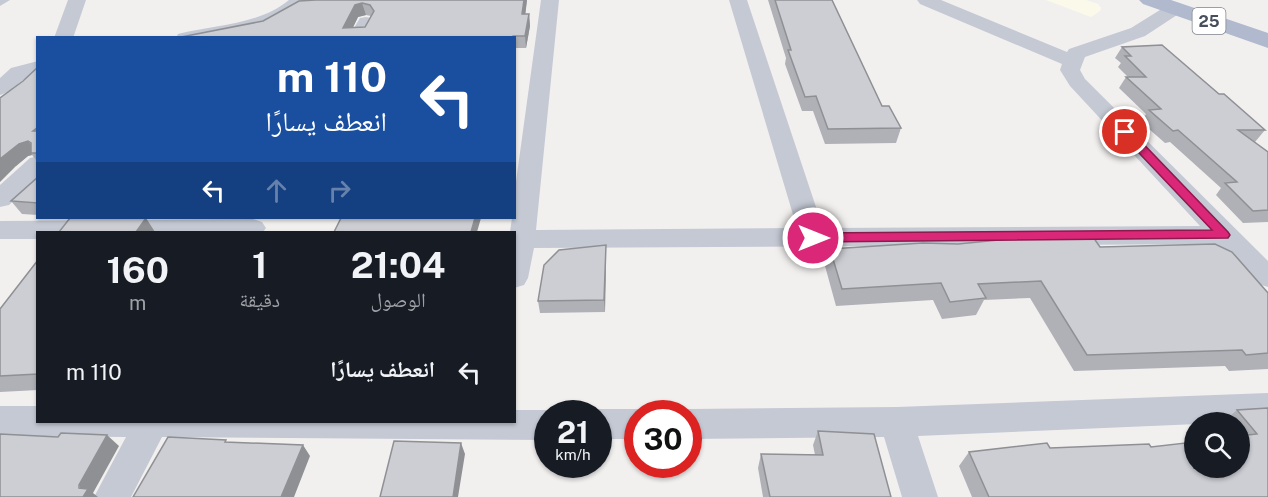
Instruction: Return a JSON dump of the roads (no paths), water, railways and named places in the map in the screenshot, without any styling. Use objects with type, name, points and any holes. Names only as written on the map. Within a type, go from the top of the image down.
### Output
[{"type":"main road","name":"25","points":[[1150,0],[1265,37]]},
{"type":"main road","name":"25","points":[[1197,0],[1265,37]]},
{"type":"street","points":[[64,36],[77,0]]},
{"type":"street","points":[[193,36],[271,17],[299,0]]},
{"type":"street","points":[[516,268],[522,239],[524,116],[550,0]]},
{"type":"street","points":[[738,0],[813,238]]},
{"type":"street","points":[[926,0],[1072,61]]},
{"type":"street","points":[[1174,9],[1138,32],[1076,53],[1070,70],[1077,82],[1224,235],[1268,277]]},
{"type":"street","points":[[0,89],[18,72]]},
{"type":"street","points":[[0,199],[36,165]]},
{"type":"street","points":[[0,230],[254,226]]},
{"type":"street","points":[[522,239],[1224,235]]},
{"type":"street","points":[[702,424],[897,422],[1268,407]]},
{"type":"street","points":[[0,421],[36,421]]},
{"type":"street","points":[[897,422],[920,497]]},
{"type":"street","points":[[112,497],[150,423]]},
{"type":"street","points":[[487,423],[534,425]]},
{"type":"lane","points":[[0,3],[6,0]]}]
